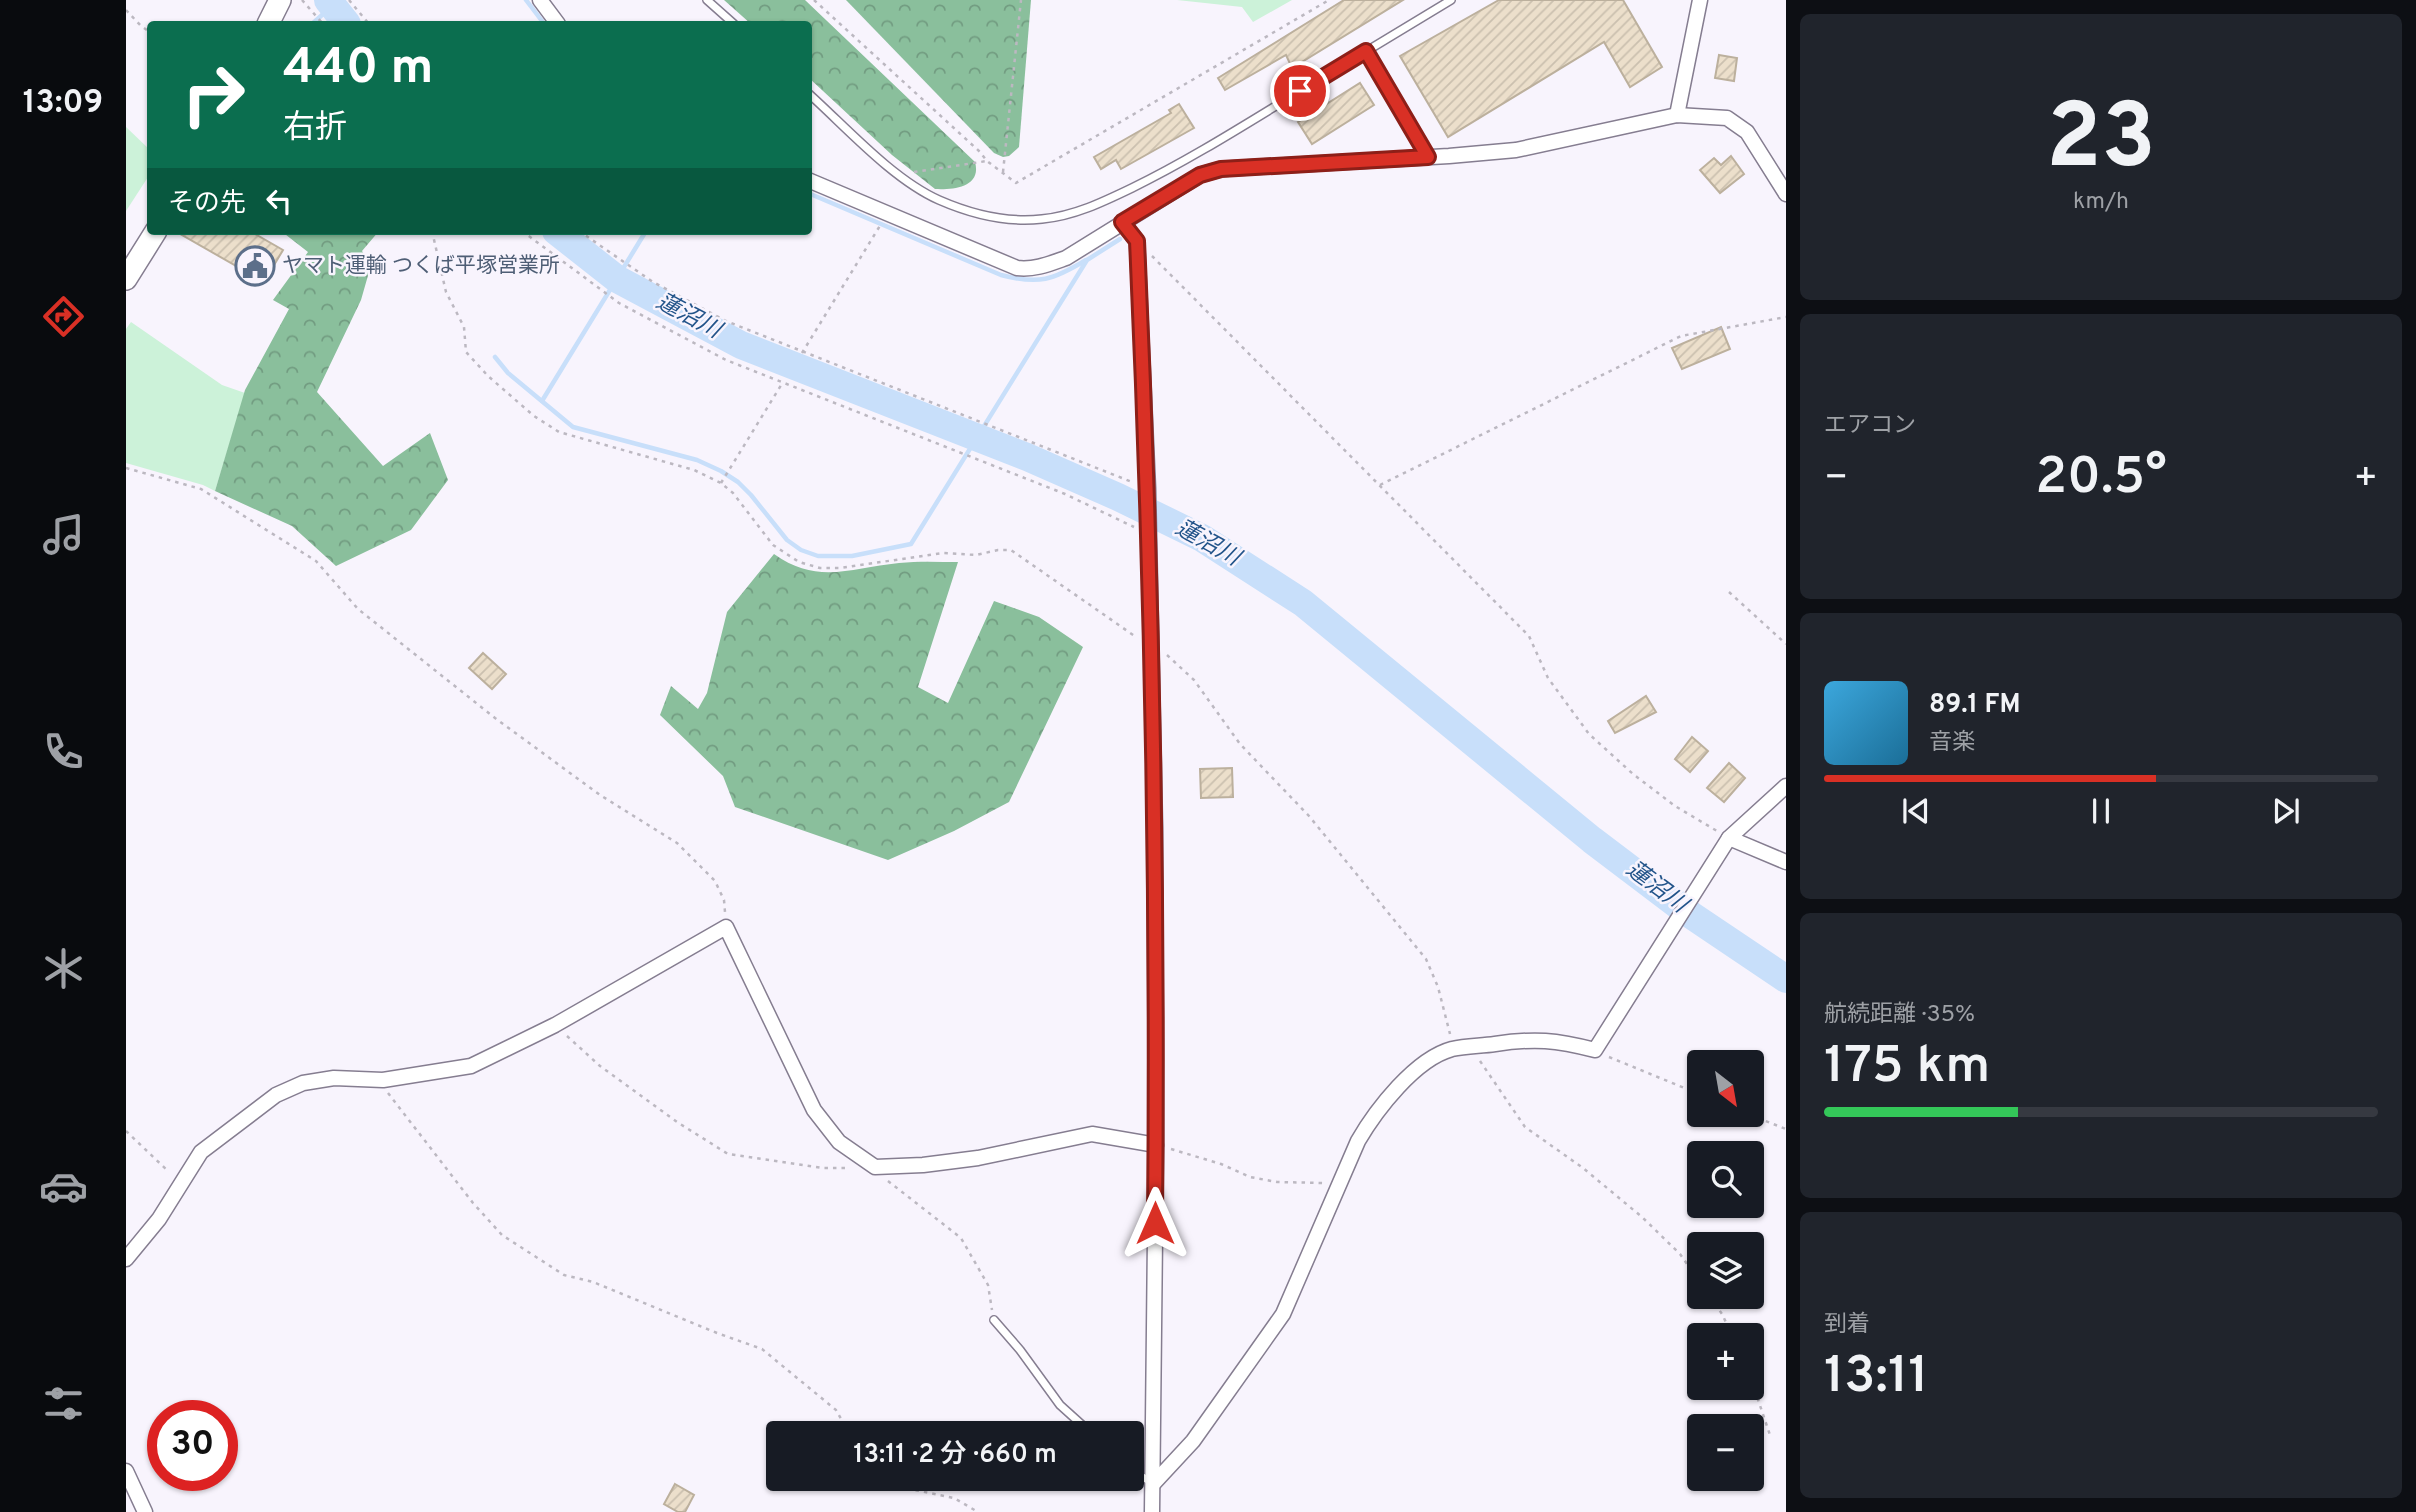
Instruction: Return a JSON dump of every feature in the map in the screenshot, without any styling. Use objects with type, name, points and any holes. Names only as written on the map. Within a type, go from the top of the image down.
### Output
[{"type":"main road","points":[[270,21],[280,0]]},
{"type":"main road","points":[[126,278],[153,235]]},
{"type":"street","points":[[540,0],[556,21]]},
{"type":"street","points":[[1677,115],[1700,0]]},
{"type":"street","points":[[812,182],[1017,268],[1026,269],[1045,266],[1066,258],[1200,175],[1221,169],[1516,150],[1677,115],[1727,118],[1747,132],[1786,194]]},
{"type":"street","points":[[1122,222],[1137,241],[1148,492],[1155,841],[1156,1145],[1152,1512]]},
{"type":"street","points":[[1154,1483],[1192,1440],[1283,1314],[1337,1186],[1370,1121],[1397,1087],[1429,1061],[1451,1049],[1530,1039],[1561,1041],[1595,1050],[1729,838],[1786,786]]},
{"type":"street","points":[[1729,838],[1786,862]]},
{"type":"street","points":[[126,1259],[159,1219],[201,1152],[276,1095],[303,1083],[324,1079],[383,1080],[471,1066],[555,1025],[726,927],[814,1110],[839,1142],[875,1167],[923,1165],[978,1158],[1092,1134],[1156,1145]]},
{"type":"street","points":[[126,1471],[145,1512]]},
{"type":"lane","points":[[707,0],[731,21]]},
{"type":"lane","points":[[812,97],[898,175],[921,191],[938,200],[998,218],[1031,220],[1069,214],[1096,205],[1213,145],[1451,0]]},
{"type":"lane","points":[[1366,51],[1428,157]]},
{"type":"lane","points":[[994,1320],[1020,1350],[1060,1405],[1078,1421]]},
{"type":"lane","points":[[1144,1478],[1154,1483]]},
{"type":"path","points":[[302,0],[320,21]]},
{"type":"path","points":[[349,0],[366,21]]},
{"type":"path","points":[[814,0],[987,161],[1016,183],[1329,0]]},
{"type":"path","points":[[1003,172],[1021,0]]},
{"type":"path","points":[[126,10],[147,30]]},
{"type":"path","points":[[898,175],[987,161]]},
{"type":"path","points":[[802,353],[877,230]]},
{"type":"path","points":[[433,235],[446,292],[464,327],[466,352],[488,376],[525,408],[559,432],[694,470],[721,482],[733,493],[773,545],[799,562],[820,568],[840,568],[943,553],[976,555],[1011,550],[1142,641],[1151,640],[1194,680],[1240,744],[1309,816],[1426,959],[1438,987],[1450,1032],[1451,1049]]},
{"type":"path","points":[[527,235],[620,303],[726,360],[1148,528]]},
{"type":"path","points":[[585,235],[653,282],[726,321],[995,427],[1148,492]]},
{"type":"path","points":[[1137,241],[1529,636],[1548,678],[1589,734],[1633,774],[1675,806],[1729,838]]},
{"type":"path","points":[[1380,485],[1681,336],[1786,317]]},
{"type":"path","points":[[721,482],[783,382]]},
{"type":"path","points":[[126,468],[201,489],[316,561],[358,608],[495,718],[600,795],[677,842],[715,881],[724,900],[726,927]]},
{"type":"path","points":[[1729,592],[1786,643]]},
{"type":"path","points":[[555,1025],[600,1066],[677,1122],[728,1154],[823,1168],[875,1167],[883,1178],[961,1238],[988,1285],[994,1320]]},
{"type":"path","points":[[1470,1047],[1525,1127],[1583,1168],[1642,1217],[1687,1264]]},
{"type":"path","points":[[1595,1050],[1687,1089]]},
{"type":"path","points":[[383,1080],[387,1092],[473,1203],[502,1235],[564,1275],[593,1282],[762,1349],[836,1410],[842,1421]]},
{"type":"path","points":[[1764,1120],[1786,1129]]},
{"type":"path","points":[[126,1131],[180,1183]]},
{"type":"path","points":[[1156,1145],[1221,1164],[1250,1177],[1277,1182],[1337,1186]]},
{"type":"path","points":[[1758,1400],[1770,1435]]},
{"type":"path","points":[[920,1491],[954,1498],[978,1512]]},
{"type":"green space","points":[[724,0],[805,0],[975,162],[974,177],[964,185],[935,189],[892,155],[812,81],[812,21],[748,21]]},
{"type":"green space","points":[[846,0],[1031,0],[1019,147],[1009,156],[1003,157],[994,153]]},
{"type":"green space","points":[[1177,0],[1292,0],[1253,22],[1242,7]]},
{"type":"green space","points":[[126,127],[147,147],[147,179],[126,211]]},
{"type":"green space","points":[[286,235],[376,235],[362,251],[371,265],[361,300],[317,392],[383,466],[430,433],[448,480],[411,530],[336,566],[292,526],[215,491],[245,390],[289,309],[273,300],[308,252]]},
{"type":"green space","points":[[131,322],[222,385],[245,393],[215,491],[203,485],[126,463],[126,329]]},
{"type":"green space","points":[[774,554],[805,569],[820,572],[850,571],[906,562],[958,562],[918,687],[948,703],[994,601],[1039,617],[1083,647],[1009,802],[954,831],[888,860],[735,807],[723,776],[660,715],[671,686],[698,709],[707,693],[727,612]]},
{"type":"building","points":[[1344,0],[1403,0],[1292,68],[1286,55],[1225,90],[1218,78]]},
{"type":"building","points":[[1499,0],[1623,0],[1662,67],[1630,87],[1604,42],[1448,137],[1400,56]]},
{"type":"building","points":[[1719,55],[1737,58],[1734,81],[1715,78]]},
{"type":"building","points":[[1360,83],[1374,105],[1312,144],[1298,122]]},
{"type":"building","points":[[1179,104],[1194,128],[1121,169],[1116,160],[1101,169],[1094,157],[1171,113],[1169,110]]},
{"type":"building","points":[[1731,156],[1744,174],[1720,193],[1700,170],[1714,158],[1721,165]]},
{"type":"building","name":"ヤマト運輸 つくば平塚営業所","points":[[182,235],[257,235],[283,250],[264,282]]},
{"type":"building","points":[[1721,327],[1730,349],[1682,369],[1672,348]]},
{"type":"building","points":[[483,653],[506,674],[492,689],[469,668]]},
{"type":"building","points":[[1646,696],[1656,712],[1615,733],[1608,721]]},
{"type":"building","points":[[1692,737],[1708,751],[1690,772],[1675,759]]},
{"type":"building","points":[[1729,763],[1745,778],[1724,802],[1707,788]]},
{"type":"building","points":[[1232,768],[1233,797],[1201,798],[1200,769]]},
{"type":"building","points":[[675,1484],[694,1495],[685,1512],[678,1512],[664,1504]]},
{"type":"waterway","name":"蓮沼川","points":[[328,0],[345,21]]},
{"type":"waterway","points":[[526,0],[542,21]]},
{"type":"waterway","points":[[315,21],[332,6]]},
{"type":"waterway","points":[[812,195],[1001,275],[1026,280],[1045,279],[1086,260]]},
{"type":"waterway","name":"蓮沼川","points":[[561,235],[617,279],[741,345],[1027,457],[1202,538],[1303,603],[1592,840],[1691,915],[1786,979]]},
{"type":"waterway","points":[[542,401],[644,235]]},
{"type":"waterway","points":[[495,357],[508,373],[573,427],[697,460],[721,471],[738,482],[787,540],[801,550],[818,556],[852,556],[911,544],[1087,260],[1120,239]]},
{"type":"place","name":"ヤマト運輸 つくば平塚営業所","points":[[255,266]]},
{"type":"route","points":[[1155,1223],[1155,827],[1148,488],[1137,241],[1122,222],[1200,175],[1221,169],[1428,157],[1366,51],[1300,91]]}]
